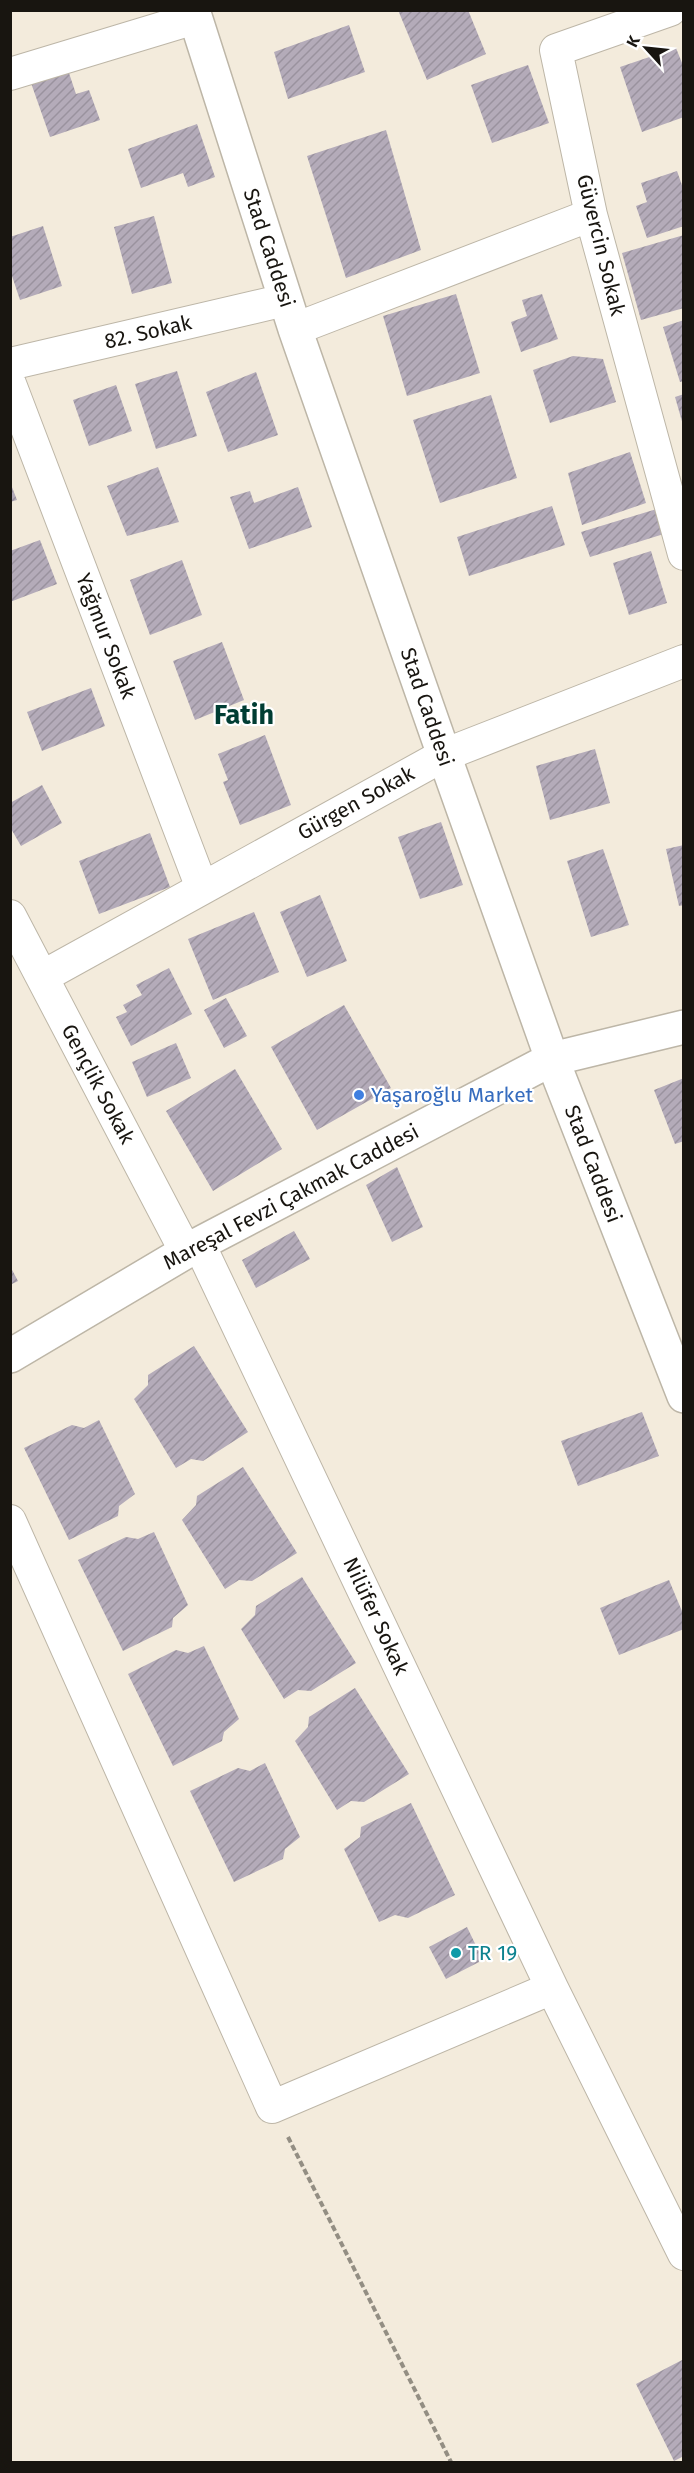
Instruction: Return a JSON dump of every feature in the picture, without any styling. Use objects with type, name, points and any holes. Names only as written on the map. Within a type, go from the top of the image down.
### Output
[{"type":"street","name":"Güvercin Sokak","points":[[670,10],[556,50],[591,215],[684,554]]},
{"type":"street","points":[[10,74],[194,14]]},
{"type":"street","name":"Stad Caddesi","points":[[194,14],[290,315],[552,1059],[684,1396]]},
{"type":"street","name":"82. Sokak","points":[[10,364],[290,315],[591,215]]},
{"type":"street","name":"Yağmur Sokak","points":[[10,384],[202,888]]},
{"type":"street","name":"Gürgen Sokak","points":[[42,977],[444,754],[684,661]]},
{"type":"street","name":"Gençlik Sokak","points":[[10,916],[193,1248]]},
{"type":"street","name":"Mareşal Fevzi Çakmak Caddesi","points":[[10,1356],[193,1248],[552,1059],[684,1028]]},
{"type":"street","name":"Nilüfer Sokak","points":[[193,1248],[552,1988],[684,2254]]},
{"type":"street","points":[[10,1521],[272,2107],[552,1988]]},
{"type":"path","points":[[272,2107],[451,2463]]},
{"type":"building","points":[[398,10],[468,10],[486,54],[427,80]]},
{"type":"building","points":[[349,25],[365,72],[288,99],[274,52]]},
{"type":"building","points":[[676,48],[684,68],[684,117],[642,132],[620,67]]},
{"type":"building","points":[[528,65],[549,123],[492,143],[471,85]]},
{"type":"building","points":[[68,70],[76,94],[89,90],[100,120],[50,137],[31,83]]},
{"type":"building","points":[[197,124],[215,177],[188,187],[183,173],[141,188],[128,149]]},
{"type":"building","points":[[386,130],[421,250],[346,278],[307,156]]},
{"type":"building","points":[[677,171],[684,191],[684,226],[647,238],[636,206],[647,202],[641,183]]},
{"type":"building","points":[[154,216],[172,283],[132,294],[114,227]]},
{"type":"building","points":[[43,226],[62,286],[20,300],[10,270],[10,237]]},
{"type":"building","points":[[684,235],[684,308],[641,320],[622,253]]},
{"type":"building","points":[[456,294],[480,373],[407,396],[383,316]]},
{"type":"building","points":[[542,294],[558,339],[521,352],[511,322],[527,316],[522,300]]},
{"type":"building","points":[[684,320],[684,381],[680,382],[663,327]]},
{"type":"building","points":[[573,356],[603,359],[616,402],[550,423],[533,370]]},
{"type":"building","points":[[177,371],[197,436],[156,449],[135,384]]},
{"type":"building","points":[[256,372],[278,435],[228,452],[206,392]]},
{"type":"building","points":[[116,385],[132,431],[89,446],[73,400]]},
{"type":"building","points":[[684,394],[684,425],[683,425],[675,397]]},
{"type":"building","points":[[491,395],[517,478],[440,503],[413,420]]},
{"type":"building","points":[[630,452],[646,503],[582,525],[568,473]]},
{"type":"building","points":[[158,467],[179,522],[127,536],[107,486]]},
{"type":"building","points":[[10,482],[17,500],[10,502]]},
{"type":"building","points":[[298,487],[312,527],[249,549],[230,497],[250,491],[254,503]]},
{"type":"building","points":[[552,506],[565,545],[469,576],[457,537]]},
{"type":"building","points":[[660,508],[667,533],[590,557],[581,532]]},
{"type":"building","points":[[40,540],[57,584],[10,602],[10,551]]},
{"type":"building","points":[[651,551],[667,603],[629,615],[613,563]]},
{"type":"building","points":[[182,560],[202,615],[150,635],[130,580]]},
{"type":"building","points":[[222,642],[244,700],[195,720],[173,661]]},
{"type":"building","points":[[91,688],[105,726],[42,751],[27,712]]},
{"type":"building","points":[[265,735],[291,805],[240,825],[223,782],[228,780],[218,754]]},
{"type":"building","points":[[595,749],[610,803],[550,820],[536,766]]},
{"type":"building","points":[[42,785],[62,823],[21,846],[10,827],[10,803]]},
{"type":"building","points":[[441,822],[463,885],[420,899],[398,837]]},
{"type":"building","points":[[150,833],[170,887],[99,914],[79,861]]},
{"type":"building","points":[[684,845],[684,905],[679,906],[666,849]]},
{"type":"building","points":[[603,849],[629,925],[591,937],[567,861]]},
{"type":"building","points":[[320,895],[347,961],[307,977],[280,912]]},
{"type":"building","points":[[254,912],[279,972],[213,1000],[188,939]]},
{"type":"building","points":[[169,968],[192,1014],[131,1046],[116,1017],[127,1012],[123,1005],[142,995],[136,985]]},
{"type":"building","points":[[226,998],[247,1036],[224,1048],[204,1010]]},
{"type":"building","points":[[344,1005],[391,1088],[317,1130],[271,1047]]},
{"type":"building","points":[[176,1043],[191,1078],[147,1097],[132,1062]]},
{"type":"building","points":[[235,1069],[282,1149],[213,1191],[166,1111]]},
{"type":"building","points":[[684,1078],[684,1141],[675,1144],[654,1090]]},
{"type":"building","points":[[397,1167],[423,1227],[392,1242],[366,1185]]},
{"type":"building","points":[[294,1231],[310,1259],[256,1288],[242,1260]]},
{"type":"building","points":[[10,1266],[18,1281],[10,1285]]},
{"type":"building","points":[[194,1346],[248,1432],[203,1461],[191,1459],[176,1468],[134,1399],[148,1385],[148,1375]]},
{"type":"building","points":[[642,1412],[659,1456],[578,1486],[561,1441]]},
{"type":"building","points":[[99,1420],[135,1494],[119,1506],[118,1516],[69,1540],[24,1448],[72,1425],[84,1428]]},
{"type":"building","points":[[243,1467],[297,1553],[252,1581],[239,1580],[225,1589],[182,1520],[196,1505],[197,1496]]},
{"type":"building","points":[[154,1532],[188,1605],[173,1618],[172,1627],[123,1651],[78,1560],[126,1537],[138,1539]]},
{"type":"building","points":[[302,1577],[356,1663],[311,1691],[298,1690],[284,1699],[241,1629],[255,1615],[256,1606]]},
{"type":"building","points":[[669,1580],[684,1616],[684,1629],[619,1655],[600,1608]]},
{"type":"building","points":[[204,1646],[239,1719],[224,1732],[222,1741],[173,1766],[128,1674],[176,1650],[188,1653]]},
{"type":"building","points":[[355,1688],[409,1774],[364,1802],[351,1801],[337,1810],[295,1741],[308,1727],[309,1717]]},
{"type":"building","points":[[265,1763],[300,1837],[285,1849],[283,1859],[234,1882],[190,1791],[238,1768],[250,1771]]},
{"type":"building","points":[[411,1803],[455,1895],[408,1918],[395,1915],[379,1922],[344,1849],[360,1837],[361,1827]]},
{"type":"building","name":"TR 19","points":[[467,1927],[483,1960],[446,1979],[429,1947]]},
{"type":"building","points":[[684,2359],[684,2456],[674,2461],[636,2384]]},
{"type":"place","name":"Yaşaroğlu Market","points":[[359,1095]]},
{"type":"place","name":"TR 19","points":[[456,1953]]},
{"type":"district","name":"Fatih","points":[[244,715]]}]
